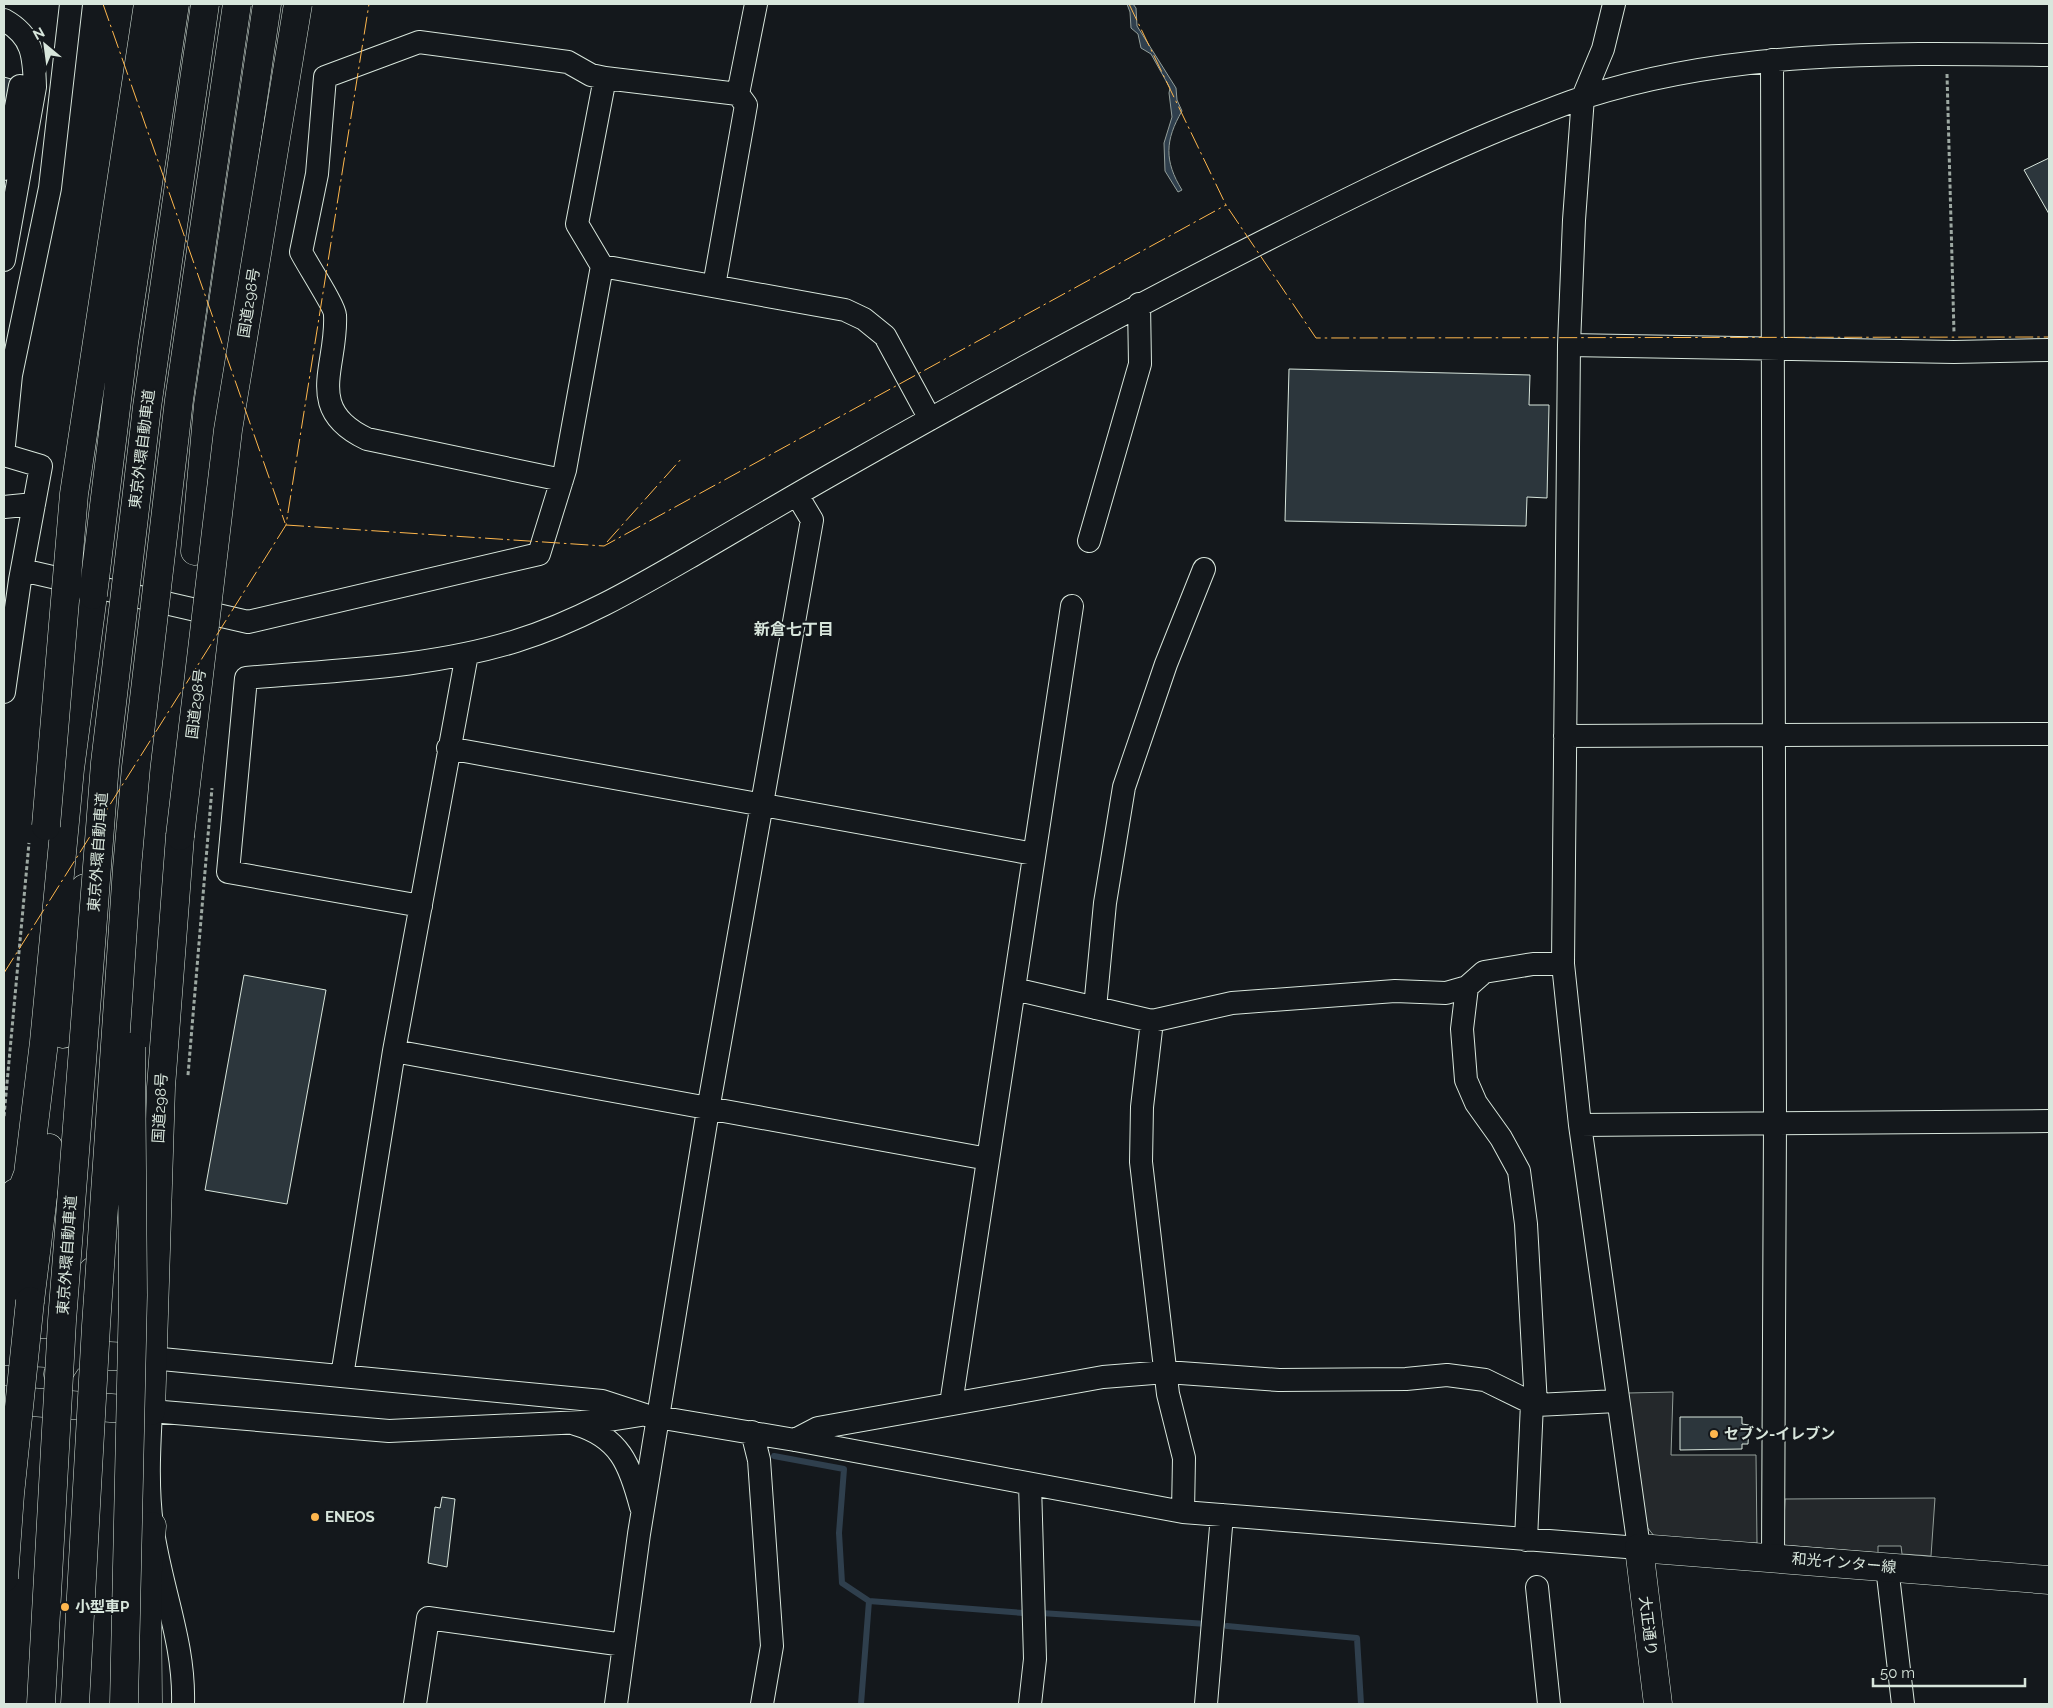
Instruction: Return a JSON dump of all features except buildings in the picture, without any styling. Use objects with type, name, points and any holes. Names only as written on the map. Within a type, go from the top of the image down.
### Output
[{"type":"main road","points":[[4,1343],[10,1226],[74,494],[148,4]]},
{"type":"main road","points":[[10,1226],[28,1174],[44,1042],[70,768],[124,343],[175,4]]},
{"type":"main road","name":"東京外環自動車道","points":[[42,1704],[62,1321],[105,763],[147,407],[205,4]]},
{"type":"main road","name":"東京外環自動車道","points":[[75,1704],[96,1326],[127,868],[136,767],[179,400],[237,4]]},
{"type":"main road","points":[[180,836],[179,714],[208,405],[267,4]]},
{"type":"main road","name":"国道298号","points":[[150,1411],[161,1087],[180,836],[228,430],[298,4]]},
{"type":"main road","points":[[4,1578],[10,1494],[30,1300],[64,1024],[105,763]]},
{"type":"main road","points":[[124,1704],[133,1295],[132,1076],[127,868]]},
{"type":"main road","points":[[39,1402],[71,1354],[99,1246],[161,1087]]},
{"type":"main road","points":[[4,1351],[151,1358]]},
{"type":"main road","points":[[4,1400],[150,1411]]},
{"type":"main road","points":[[148,1704],[147,1582],[152,1526]]},
{"type":"main road","name":"和光インター線","points":[[1639,1548],[2049,1580]]},
{"type":"main road","name":"大正通り","points":[[1639,1548],[1658,1704]]},
{"type":"street","points":[[4,445],[11,375],[50,188],[71,4]]},
{"type":"street","points":[[714,286],[746,106],[738,94],[756,4]]},
{"type":"street","points":[[151,1358],[602,1401],[652,1416],[752,1432],[1183,1512],[1639,1548],[1616,1401],[1580,1125],[1562,964],[1569,345],[1578,151],[1584,97],[1603,49],[1614,4]]},
{"type":"street","points":[[4,20],[18,28],[28,40],[34,68],[35,87],[5,251]]},
{"type":"street","points":[[562,480],[367,439],[351,431],[337,416],[327,391],[335,314],[301,252],[317,174],[325,77],[420,42],[568,62],[591,74],[605,78],[738,94]]},
{"type":"street","points":[[421,906],[228,872],[246,678],[432,662],[518,640],[573,620],[660,575],[930,419],[1139,304],[1386,179],[1469,142],[1584,97],[1648,80],[1772,60],[1838,55],[2049,55]]},
{"type":"street","points":[[1772,60],[1775,1122],[1773,1557]]},
{"type":"street","points":[[16,576],[248,622],[539,554],[562,480],[602,266],[577,224],[605,78]]},
{"type":"street","points":[[4,169],[20,86]]},
{"type":"street","points":[[602,266],[845,310],[864,319],[885,336],[930,419]]},
{"type":"street","points":[[1089,541],[1140,364],[1139,304]]},
{"type":"street","points":[[1569,345],[1954,352],[2049,350]]},
{"type":"street","points":[[4,455],[41,466],[34,504],[16,576],[4,692]]},
{"type":"street","points":[[616,1704],[643,1512],[652,1416],[812,520],[796,495]]},
{"type":"street","points":[[4,507],[34,504]]},
{"type":"street","points":[[1095,1008],[1105,903],[1124,787],[1166,664],[1204,569]]},
{"type":"street","points":[[951,1404],[1072,606]]},
{"type":"street","points":[[342,1376],[394,1051],[448,748],[467,654]]},
{"type":"street","points":[[1565,736],[2049,734]]},
{"type":"street","points":[[448,748],[1034,854]]},
{"type":"street","points":[[1014,988],[1152,1021],[1232,1003],[1395,991],[1446,993],[1466,987],[1484,972],[1533,964],[1562,964]]},
{"type":"street","points":[[1466,987],[1462,1029],[1466,1080],[1476,1103],[1501,1138],[1519,1170],[1526,1224],[1534,1404],[1526,1540]]},
{"type":"street","points":[[1152,1021],[1142,1107],[1141,1162],[1144,1204],[1168,1394],[1184,1458],[1183,1512]]},
{"type":"street","points":[[394,1051],[708,1110],[988,1159]]},
{"type":"street","points":[[1580,1125],[2049,1121]]},
{"type":"street","points":[[795,1440],[818,1428],[1103,1377],[1166,1372],[1279,1380],[1406,1379],[1448,1375],[1485,1380],[1534,1404],[1616,1401]]},
{"type":"street","points":[[183,1704],[182,1659],[152,1526],[149,1482],[150,1411],[389,1431],[603,1421],[652,1416]]},
{"type":"street","points":[[562,1422],[584,1427],[614,1445],[629,1468],[643,1512]]},
{"type":"street","points":[[752,1432],[759,1460],[772,1646],[762,1704]]},
{"type":"street","points":[[1030,1484],[1035,1659],[1030,1704]]},
{"type":"street","points":[[1206,1704],[1222,1515]]},
{"type":"street","points":[[1887,1567],[1903,1704]]},
{"type":"street","points":[[1536,1587],[1549,1704]]},
{"type":"street","points":[[415,1704],[428,1618],[624,1645]]},
{"type":"path","points":[[1946,54],[1954,352]]},
{"type":"path","points":[[188,1075],[212,783]]},
{"type":"shaded area","points":[[1673,1392],[1671,1455],[1756,1455],[1757,1543],[1658,1541],[1647,1527],[1628,1393]]},
{"type":"shaded area","points":[[1935,1498],[1931,1556],[1902,1554],[1901,1546],[1878,1546],[1878,1553],[1783,1545],[1785,1499]]},
{"type":"water","points":[[1127,4],[1133,4],[1136,8],[1137,26],[1176,88],[1177,100],[1182,111],[1172,132],[1169,150],[1172,170],[1182,190],[1178,192],[1165,171],[1164,143],[1172,117],[1170,88],[1151,54],[1141,48],[1138,34],[1131,28],[1130,12]]},
{"type":"waterway","points":[[774,1456],[844,1469],[839,1533],[842,1583],[869,1601],[1023,1613]]},
{"type":"waterway","points":[[861,1704],[869,1601]]},
{"type":"waterway","points":[[1041,1613],[1207,1624]]},
{"type":"waterway","points":[[1227,1626],[1357,1638],[1361,1704]]},
{"type":"power","points":[[103,4],[285,523]]},
{"type":"power","points":[[4,973],[286,525],[369,4]]},
{"type":"power","points":[[1129,4],[1226,205],[1316,338],[2049,337]]},
{"type":"power","points":[[286,525],[604,546],[1226,205]]},
{"type":"power","points":[[607,542],[682,458]]},
{"type":"place","name":"セブン-イレブン","points":[[1714,1434]]},
{"type":"place","name":"ENEOS","points":[[315,1517]]},
{"type":"place","name":"小型車P","points":[[65,1607]]},
{"type":"district","name":"新倉七丁目","points":[[794,629]]}]
